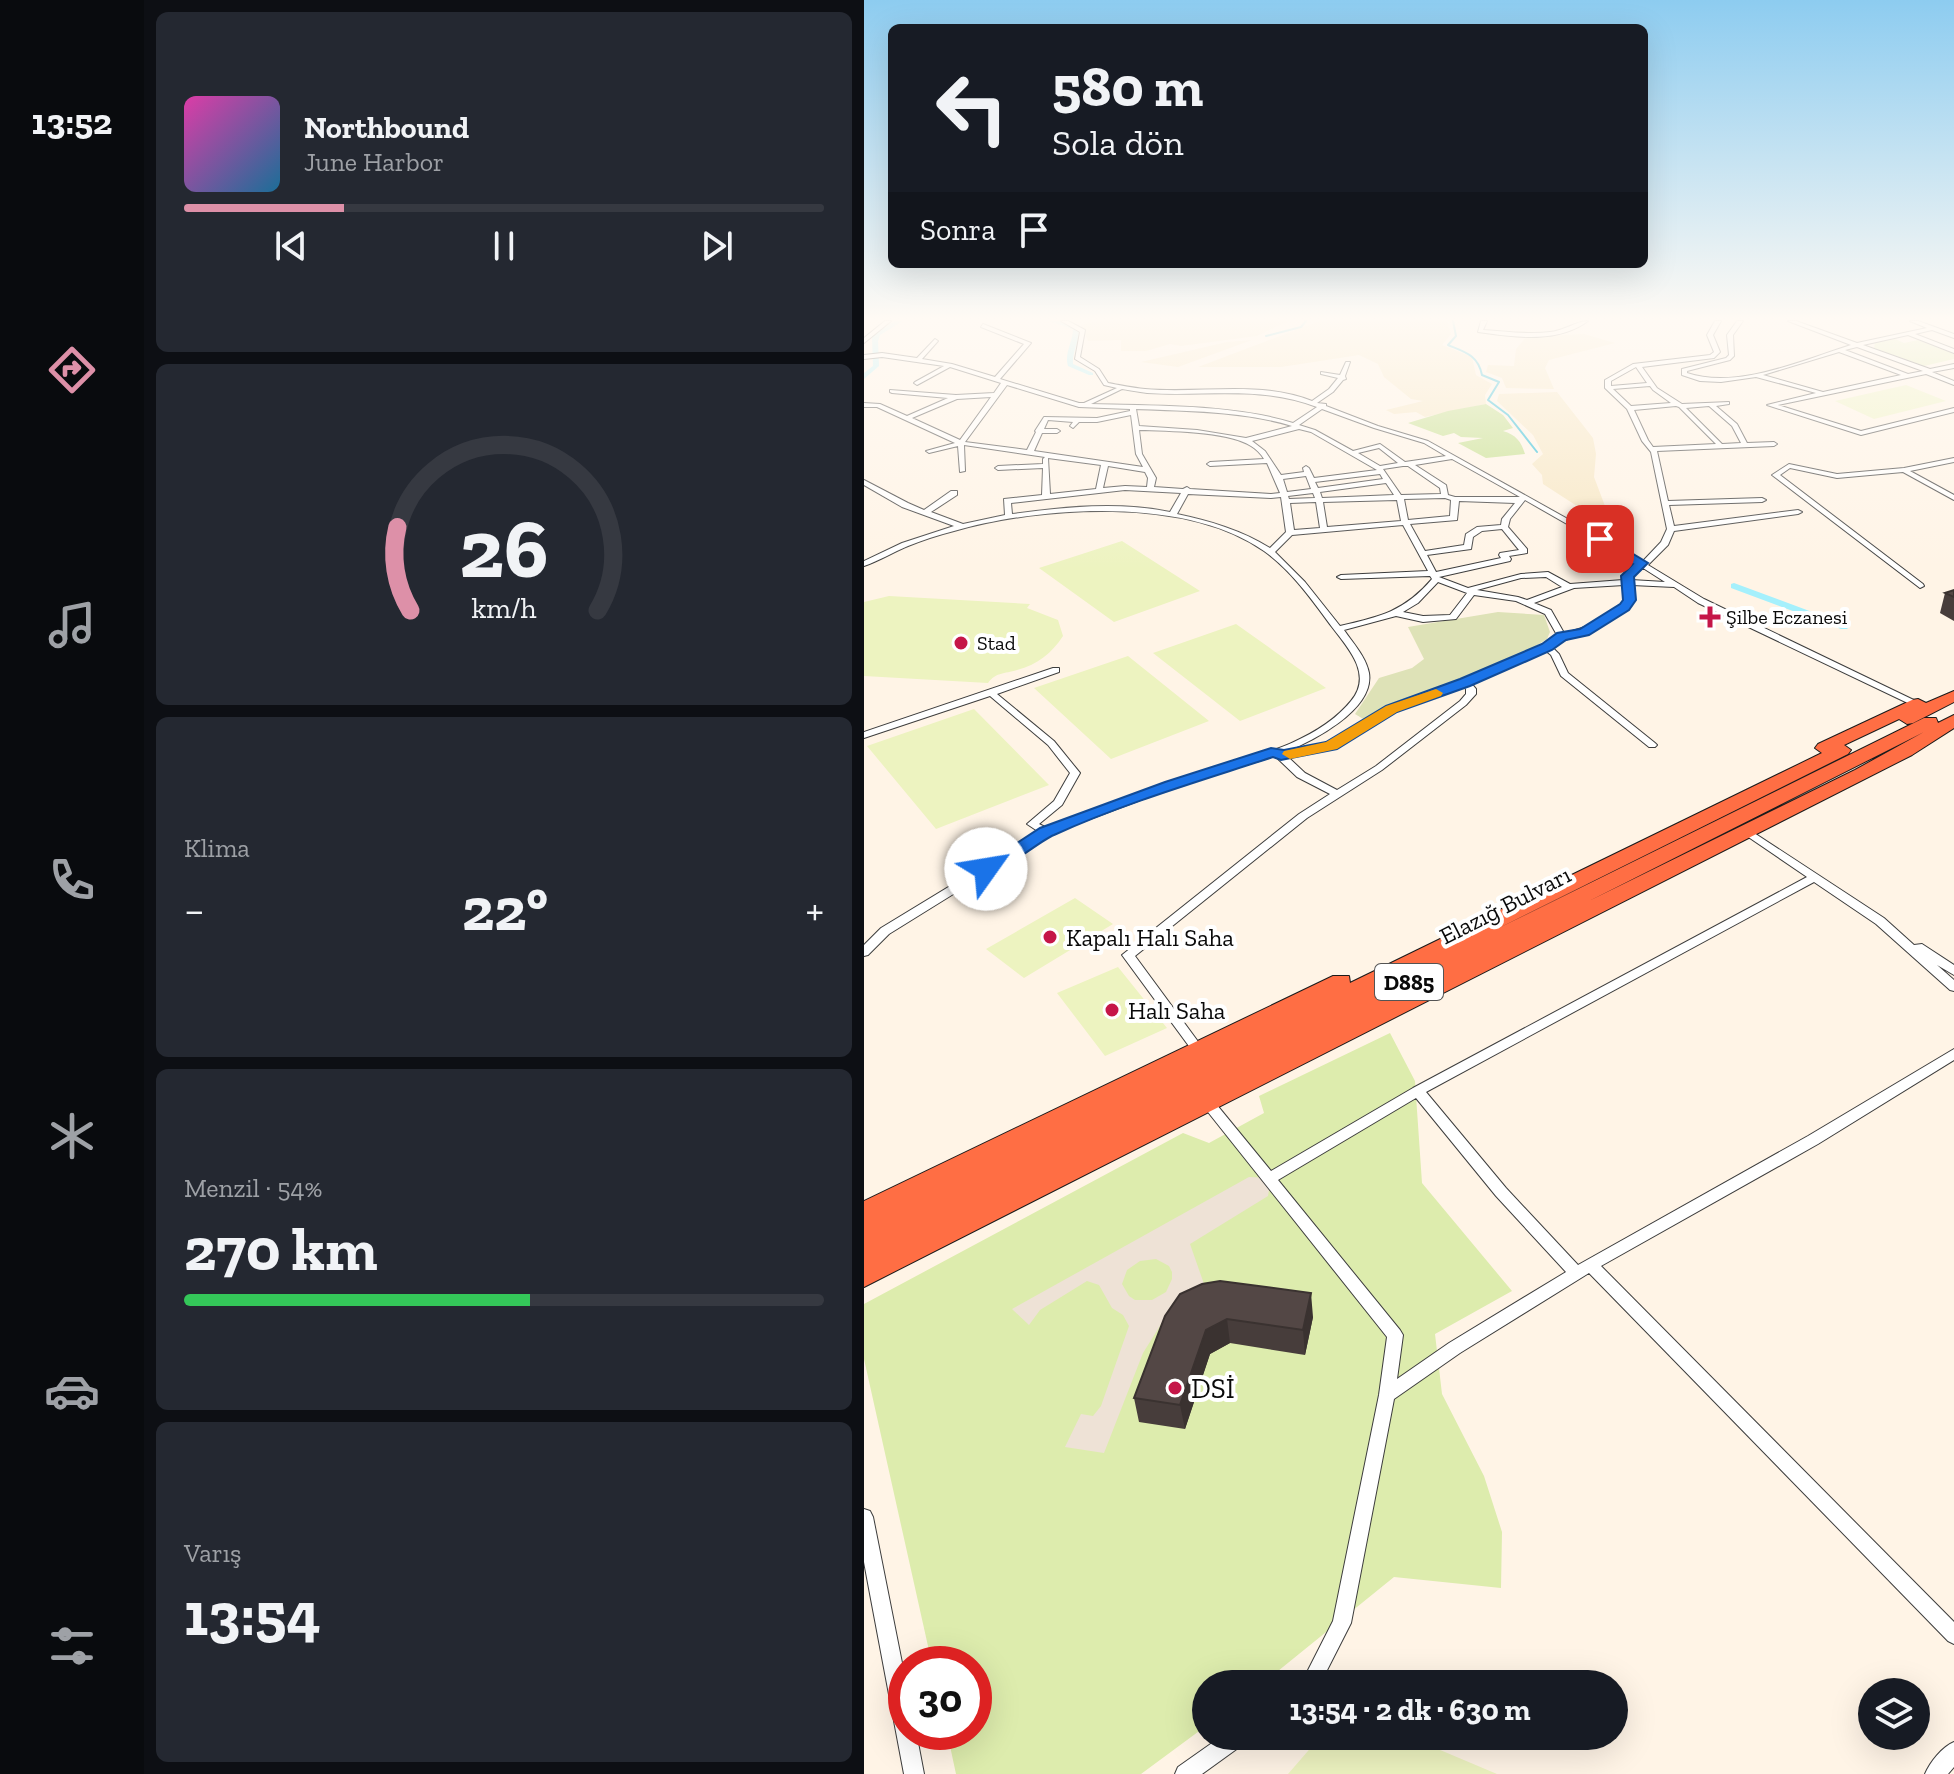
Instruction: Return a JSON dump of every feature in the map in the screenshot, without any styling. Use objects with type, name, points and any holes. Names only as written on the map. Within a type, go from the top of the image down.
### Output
[{"type":"highway","points":[[864,1213],[1954,686]]},
{"type":"highway","name":"Elazığ Bulvarı","points":[[864,1233],[1954,696]]},
{"type":"highway","name":"Elazığ Bulvarı","points":[[864,1254],[1954,710]]},
{"type":"highway","points":[[864,1276],[1906,751],[1954,720]]},
{"type":"highway","points":[[1662,826],[1731,805]]},
{"type":"street","points":[[909,417],[940,404]]},
{"type":"street","points":[[962,471],[961,443],[989,404]]},
{"type":"street","points":[[1075,404],[1133,410],[1235,413],[1296,426],[1355,452],[1379,470],[1400,499],[1405,521],[1435,575],[1470,591],[1525,603],[1548,612],[1562,636]]},
{"type":"street","points":[[1235,413],[1244,404]]},
{"type":"street","points":[[1320,404],[1376,427],[1426,442],[1522,499],[1641,563],[1701,601],[1917,704]]},
{"type":"street","points":[[866,947],[1046,832],[1171,785],[1278,753],[1331,745],[1391,709],[1547,647],[1562,636],[1584,632],[1624,607],[1630,600],[1627,582],[1630,572],[1651,559],[1665,543],[1671,529],[1652,449],[1625,404]]},
{"type":"street","points":[[1630,408],[1721,404]]},
{"type":"street","points":[[1775,404],[1770,405],[1861,433],[1954,410]]},
{"type":"street","points":[[864,405],[878,405],[909,417],[961,443],[1149,470]]},
{"type":"street","points":[[1136,428],[1247,440],[1296,426],[1324,405]]},
{"type":"street","points":[[1678,405],[1719,444]]},
{"type":"street","points":[[1711,405],[1735,425],[1745,445]]},
{"type":"street","points":[[1030,452],[1046,418],[1075,423],[1133,410]]},
{"type":"street","points":[[1133,410],[1139,454],[1149,470],[1150,488]]},
{"type":"street","points":[[1038,431],[1057,431]]},
{"type":"street","points":[[1247,440],[1278,478],[1285,498],[1290,533]]},
{"type":"street","points":[[929,451],[961,443]]},
{"type":"street","points":[[1652,449],[1774,444]]},
{"type":"street","points":[[1355,452],[1380,446],[1443,487],[1445,496]]},
{"type":"street","points":[[1046,454],[1046,495]]},
{"type":"street","points":[[1278,478],[1379,470],[1452,457]]},
{"type":"street","points":[[1920,586],[1775,475],[1789,466],[1837,476],[1904,470],[1954,460]]},
{"type":"street","points":[[1210,464],[1267,461]]},
{"type":"street","points":[[1099,489],[1105,463]]},
{"type":"street","points":[[998,468],[1046,466]]},
{"type":"street","points":[[1904,470],[1954,498]]},
{"type":"street","points":[[1309,474],[1317,489],[1324,530]]},
{"type":"street","points":[[1285,498],[1317,489],[1386,481]]},
{"type":"street","points":[[864,482],[905,505],[961,526]]},
{"type":"street","points":[[1009,516],[1007,501],[1099,489],[1187,489],[1319,499],[1445,496],[1455,499],[1522,499]]},
{"type":"street","points":[[1172,516],[1187,489]]},
{"type":"street","points":[[1080,510],[1081,491]]},
{"type":"street","points":[[926,512],[954,493]]},
{"type":"street","points":[[1270,552],[1290,533],[1454,518],[1455,499]]},
{"type":"street","points":[[1504,527],[1506,519],[1522,499]]},
{"type":"street","points":[[1666,503],[1762,500]]},
{"type":"street","points":[[864,564],[961,526],[1009,516],[1080,510],[1172,516],[1221,528],[1255,542],[1281,561],[1358,654],[1366,673],[1365,687],[1349,709],[1328,727],[1278,753]]},
{"type":"street","points":[[1671,529],[1798,512]]},
{"type":"street","points":[[1424,553],[1468,547],[1469,536],[1474,532],[1504,527]]},
{"type":"street","points":[[1341,577],[1435,575],[1507,559],[1503,555],[1524,551],[1504,527]]},
{"type":"street","points":[[1399,614],[1423,619],[1453,617],[1470,591],[1521,576],[1548,574],[1568,587]]},
{"type":"street","points":[[1338,629],[1399,614],[1423,596],[1435,575]]},
{"type":"street","points":[[1525,603],[1568,587],[1627,582],[1675,585]]},
{"type":"street","points":[[1547,647],[1555,654],[1564,674],[1652,745]]},
{"type":"street","points":[[864,735],[1056,670]]},
{"type":"street","points":[[1198,1050],[1128,955],[1335,793],[1379,768],[1463,703],[1471,694],[1465,682]]},
{"type":"street","points":[[991,693],[1051,743],[1075,773],[1058,803],[1032,824],[1046,832]]},
{"type":"street","points":[[1278,753],[1301,775],[1335,793]]},
{"type":"street","points":[[1745,830],[1954,971]]},
{"type":"street","points":[[1271,1178],[1418,1091],[1814,877]]},
{"type":"street","points":[[1880,921],[1954,987]]},
{"type":"street","points":[[1387,1395],[1436,1359],[1700,1200],[1828,1132],[1954,1054]]},
{"type":"street","points":[[1418,1091],[1491,1181],[1954,1635]]},
{"type":"street","points":[[1207,1102],[1395,1335],[1387,1395],[1342,1623],[1317,1670]]},
{"type":"street","points":[[864,1517],[868,1564],[888,1652]]},
{"type":"street","points":[[910,1750],[914,1774]]},
{"type":"street","points":[[1185,1774],[1218,1750]]},
{"type":"street","points":[[1935,1774],[1954,1752]]},
{"type":"shaded area","points":[[1412,404],[1486,404],[1425,417],[1416,412],[1394,414],[1386,410]]},
{"type":"shaded area","points":[[1500,404],[1566,404],[1593,438],[1596,454],[1594,477],[1605,506],[1580,508],[1543,484],[1542,475],[1532,464],[1543,454],[1533,435]]},
{"type":"shaded area","points":[[1249,1177],[1271,1178],[1268,1196],[1190,1244],[1204,1284],[1163,1321],[1143,1353],[1104,1453],[1065,1447],[1081,1414],[1093,1416],[1101,1406],[1129,1326],[1123,1315],[1112,1308],[1099,1285],[1087,1281],[1040,1310],[1029,1325],[1012,1309]],"holes":[[[1156,1259],[1169,1266],[1172,1279],[1166,1292],[1152,1300],[1135,1300],[1122,1284],[1127,1270],[1140,1261]]]},
{"type":"green space","points":[[1486,404],[1503,415],[1513,428],[1503,431],[1517,439],[1525,454],[1486,458],[1458,443],[1483,438],[1461,437],[1454,433],[1443,436],[1408,423],[1448,411]]},
{"type":"green space","points":[[1841,404],[1935,404],[1874,419]]},
{"type":"green space","points":[[1122,541],[1200,591],[1114,622],[1039,568]]},
{"type":"green space","name":"Stad","points":[[889,596],[1030,604],[1027,608],[1058,620],[1063,636],[1037,662],[997,675],[988,683],[864,676],[864,602]]},
{"type":"green space","points":[[1498,612],[1544,615],[1550,632],[1547,639],[1526,652],[1365,720],[1355,714],[1379,678],[1412,668],[1424,659],[1408,627]]},
{"type":"green space","points":[[1236,624],[1326,688],[1240,721],[1153,653]]},
{"type":"green space","name":"Stad","points":[[1128,656],[1209,721],[1111,759],[1034,688]]},
{"type":"green space","points":[[974,709],[1049,785],[936,829],[867,746]]},
{"type":"green space","name":"Kapalı Halı Saha","points":[[1075,898],[1113,924],[1024,978],[986,949]]},
{"type":"green space","name":"Halı Saha","points":[[1118,967],[1167,1028],[1105,1056],[1057,993]]},
{"type":"green space","points":[[1390,1033],[1415,1081],[1422,1183],[1512,1291],[1435,1334],[1442,1394],[1484,1476],[1502,1532],[1501,1588],[1394,1577],[1279,1670],[1192,1670],[1192,1736],[1141,1774],[956,1774],[951,1750],[992,1750],[992,1646],[928,1646],[864,1359],[864,1304],[1183,1133],[1209,1143],[1264,1113],[1259,1096]]},
{"type":"green space","points":[[1309,1750],[1440,1750],[1497,1774],[1288,1774]]},
{"type":"building","points":[[1220,1281],[1311,1293],[1303,1330],[1227,1319],[1206,1330],[1180,1405],[1134,1398],[1165,1316],[1180,1294],[1202,1284]]},
{"type":"waterway","points":[[1493,404],[1508,415],[1537,452]]},
{"type":"waterway","points":[[1734,586],[1844,627]]},
{"type":"slow traffic","points":[[1290,754],[1331,745],[1391,709],[1436,693]]},
{"type":"place","name":"Şilbe Eczanesi","points":[[1710,617]]},
{"type":"place","name":"Stad","points":[[961,643]]},
{"type":"place","name":"Kapalı Halı Saha","points":[[1050,937]]},
{"type":"place","name":"Halı Saha","points":[[1112,1010]]},
{"type":"place","name":"DSİ","points":[[1175,1388]]},
{"type":"route","points":[[986,869],[1046,832],[1171,785],[1276,751],[1281,756],[1331,745],[1391,709],[1547,647],[1562,636],[1584,632],[1630,600],[1627,576],[1641,563],[1600,539]]}]
